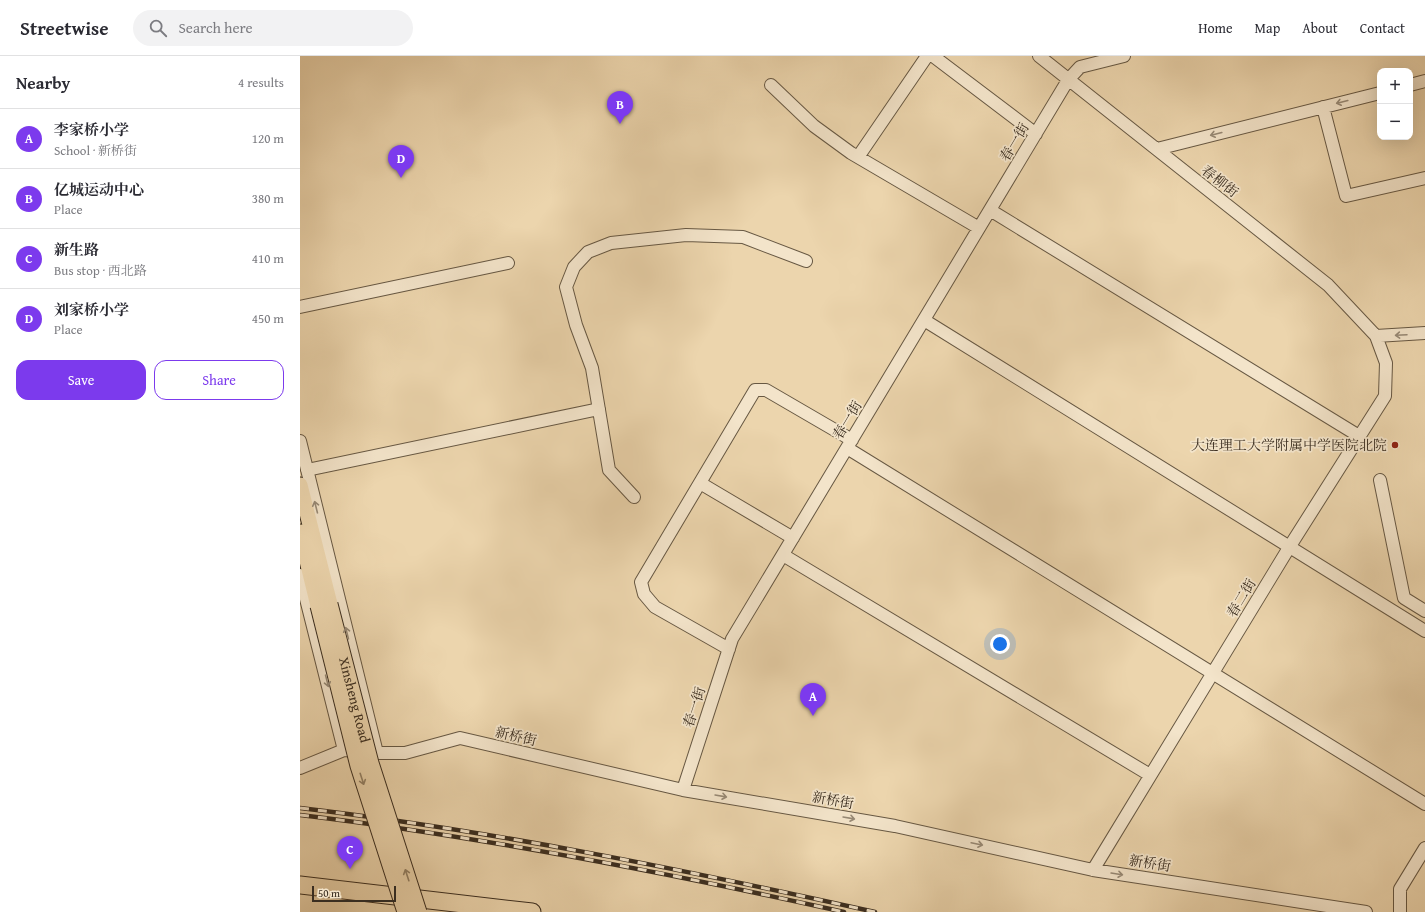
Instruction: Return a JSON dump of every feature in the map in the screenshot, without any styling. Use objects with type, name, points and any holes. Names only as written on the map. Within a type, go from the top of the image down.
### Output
[{"type":"highway","points":[[300,885],[426,908],[478,906],[532,912]]},
{"type":"main road","name":"Xinsheng Road","points":[[300,485],[358,766],[405,912]]},
{"type":"main road","name":"Xinsheng Road","points":[[300,532],[324,605],[371,763],[426,908]]},
{"type":"main road","points":[[453,912],[478,906]]},
{"type":"street","points":[[858,157],[927,56]]},
{"type":"street","points":[[933,56],[1036,134]]},
{"type":"street","name":"春柳街","points":[[1039,56],[1328,285],[1376,336]]},
{"type":"street","name":"春一街","points":[[683,790],[732,639],[1068,80],[1081,67],[1124,56]]},
{"type":"street","points":[[1413,84],[1425,81]]},
{"type":"street","points":[[771,85],[814,126],[858,157],[979,228]]},
{"type":"street","points":[[1157,149],[1377,94]]},
{"type":"street","points":[[1322,107],[1346,196],[1425,178]]},
{"type":"street","points":[[990,210],[1359,436]]},
{"type":"street","points":[[634,497],[609,470],[592,368],[576,325],[566,287],[574,267],[588,252],[611,243],[686,235],[743,237],[806,261]]},
{"type":"street","points":[[300,308],[508,263]]},
{"type":"street","points":[[924,320],[1425,631]]},
{"type":"street","points":[[1376,336],[1425,332]]},
{"type":"street","name":"春二街","points":[[1092,870],[1290,546],[1385,396],[1386,363],[1376,336]]},
{"type":"street","points":[[729,649],[655,607],[644,594],[641,582],[755,390],[766,390],[1213,673],[1425,804]]},
{"type":"street","points":[[307,470],[598,409]]},
{"type":"street","points":[[300,441],[377,753]]},
{"type":"street","points":[[1380,480],[1404,598],[1425,611]]},
{"type":"street","points":[[700,483],[793,538]]},
{"type":"street","points":[[783,555],[1150,775]]},
{"type":"street","points":[[300,575],[344,750]]},
{"type":"street","name":"新桥街","points":[[300,768],[344,750],[377,753],[405,753],[460,738],[683,790],[895,826],[1092,870],[1366,912]]},
{"type":"street","points":[[1400,912],[1400,889],[1425,848]]},
{"type":"railway","points":[[300,808],[445,828],[589,853],[732,881],[875,912]]},
{"type":"railway","points":[[300,815],[437,834],[573,857],[709,883],[844,912]]},
{"type":"place","name":"亿城运动中心","points":[[620,124]]},
{"type":"place","name":"刘家桥小学","points":[[401,178]]},
{"type":"place","name":"大连理工大学附属中学医院北院","points":[[1395,445]]},
{"type":"place","name":"李家桥小学","points":[[813,716]]},
{"type":"place","name":"新生路","points":[[350,869]]}]
